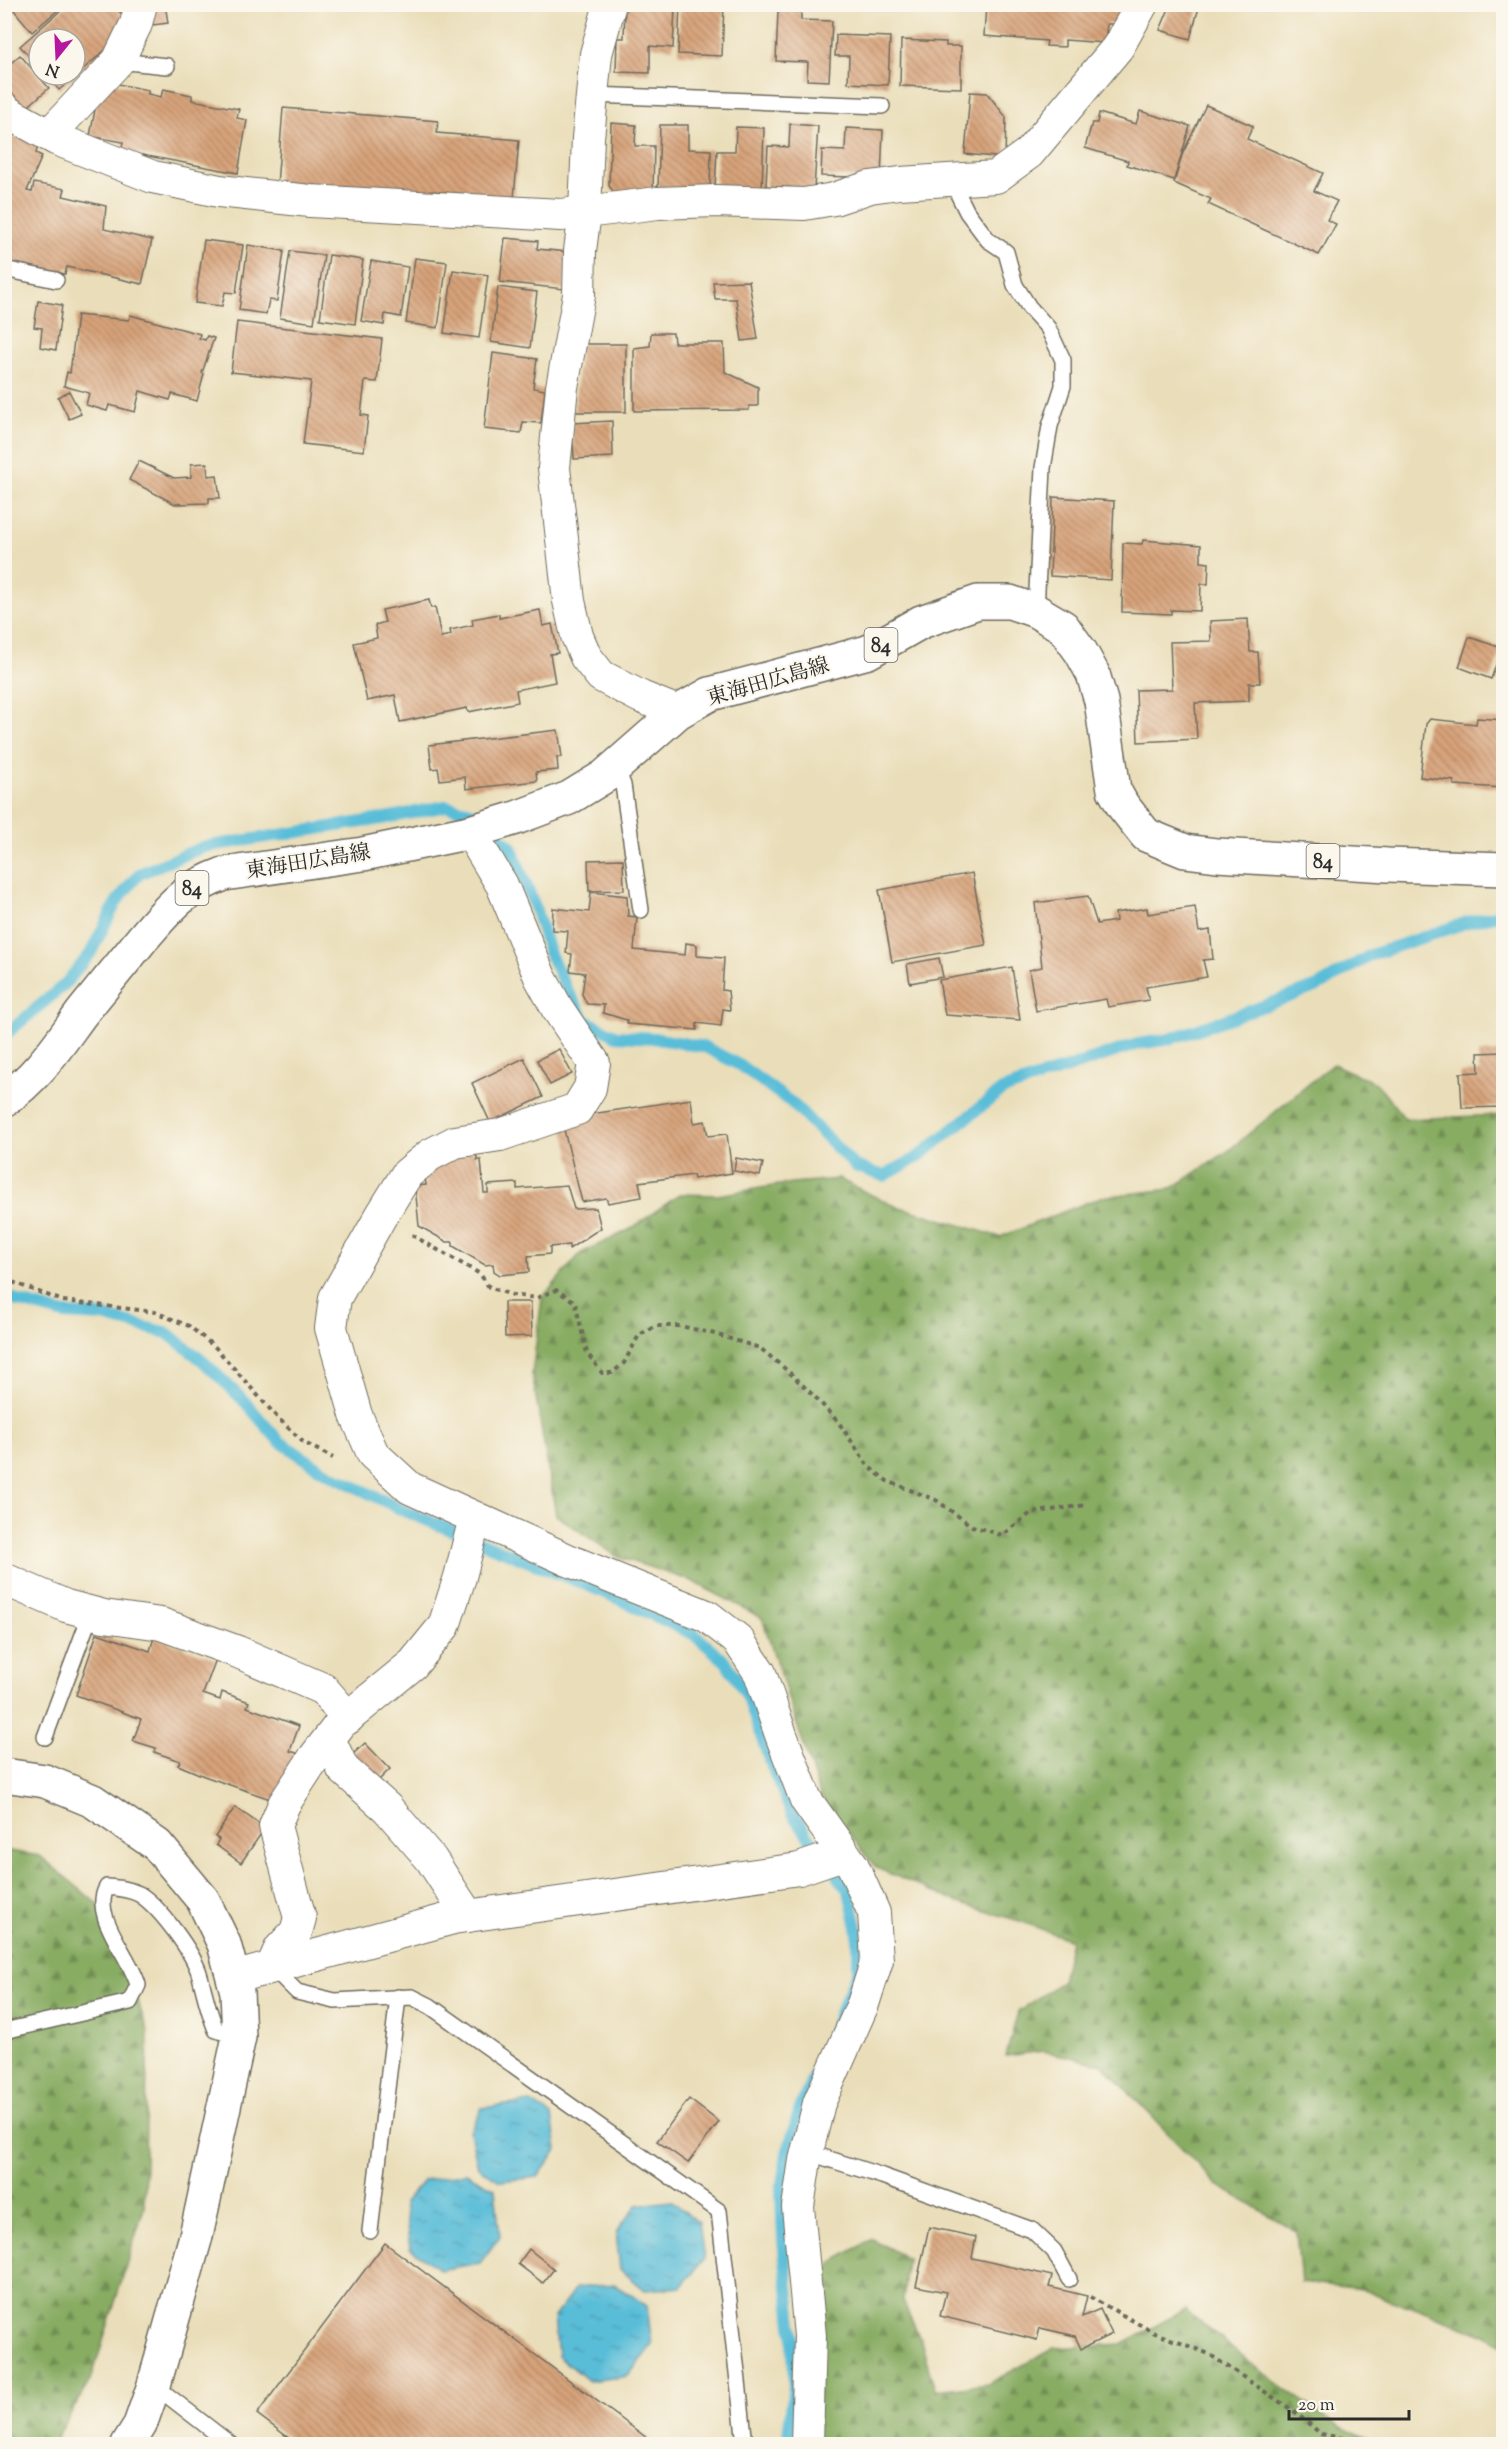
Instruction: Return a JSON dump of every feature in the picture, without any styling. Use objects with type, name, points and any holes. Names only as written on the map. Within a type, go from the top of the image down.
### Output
[{"type":"main road","name":"東海田広島線","points":[[4,1100],[35,1075],[103,986],[173,903],[190,889],[224,874],[363,854],[485,828],[569,798],[616,767],[678,712],[710,694],[868,652],[921,622],[978,602],[1010,602],[1036,611],[1063,627],[1093,674],[1101,701],[1114,790],[1123,806],[1146,835],[1185,851],[1217,855],[1388,866],[1503,869]]},
{"type":"main road","points":[[4,1775],[45,1781],[93,1801],[157,1845],[203,1900],[224,1944],[237,1992],[239,2037],[196,2236],[154,2385],[140,2425],[128,2445]]},
{"type":"street","points":[[49,135],[118,61],[136,24],[141,4]]},
{"type":"street","points":[[610,4],[596,54],[585,212],[580,251],[579,295],[562,387],[554,468],[570,601],[586,657],[601,676],[641,697],[678,712]]},
{"type":"street","points":[[8,119],[153,177],[219,191],[310,201],[561,215],[670,202],[804,204],[834,199],[870,187],[996,177],[1029,153],[1118,47],[1142,4]]},
{"type":"street","points":[[485,828],[502,885],[540,977],[557,1008],[594,1063],[590,1088],[577,1109],[500,1135],[455,1142],[430,1155],[407,1174],[335,1298],[331,1329],[356,1415],[373,1454],[410,1488],[568,1560],[707,1616],[738,1640],[760,1673],[806,1800],[853,1866],[874,1913],[877,1960],[863,2004],[819,2103],[807,2152],[798,2207],[810,2336],[807,2445]]},
{"type":"street","points":[[272,1967],[280,1949],[296,1932],[300,1918],[275,1826],[284,1804],[338,1729],[413,1664],[444,1626],[475,1518]]},
{"type":"street","points":[[4,1580],[66,1606],[91,1613],[161,1624],[238,1652],[323,1689],[338,1729],[343,1769],[387,1808],[430,1859],[468,1916]]},
{"type":"street","points":[[233,1978],[468,1916],[799,1869],[843,1854]]},
{"type":"lane","points":[[118,61],[166,66]]},
{"type":"lane","points":[[592,95],[882,106]]},
{"type":"lane","points":[[951,180],[967,212],[988,240],[1006,252],[1015,285],[1029,307],[1048,328],[1063,360],[1063,386],[1050,426],[1043,468],[1036,611]]},
{"type":"lane","points":[[4,269],[56,280]]},
{"type":"lane","points":[[616,767],[623,785],[641,910]]},
{"type":"lane","points":[[45,1737],[91,1613]]},
{"type":"lane","points":[[4,2031],[130,2002],[138,1985],[134,1972],[102,1914],[102,1896],[107,1887],[121,1888],[140,1895],[180,1936],[200,1974],[206,2005],[216,2030],[239,2037]]},
{"type":"lane","points":[[272,1967],[297,1992],[335,2001],[412,1997],[430,2006],[718,2211],[745,2445]]},
{"type":"lane","points":[[370,2231],[398,1997]]},
{"type":"lane","points":[[807,2152],[882,2176],[1032,2230],[1054,2251],[1069,2279]]},
{"type":"lane","points":[[154,2385],[230,2445]]},
{"type":"path","points":[[381,1216],[480,1274],[489,1287],[512,1295],[537,1298],[556,1290],[575,1302],[587,1353],[602,1373],[612,1373],[624,1364],[639,1335],[656,1326],[680,1326],[700,1330],[760,1348],[789,1372],[839,1424],[869,1467],[887,1481],[936,1500],[972,1526],[1002,1534],[1031,1513],[1086,1504]]},
{"type":"path","points":[[4,1279],[63,1301],[155,1312],[189,1326],[216,1348],[276,1416],[303,1442],[338,1461]]},
{"type":"path","points":[[1069,2279],[1093,2300],[1122,2317],[1155,2333],[1209,2354],[1295,2412],[1321,2434],[1373,2445]]},
{"type":"green space","points":[[1333,1064],[1376,1083],[1405,1119],[1503,1115],[1503,2345],[1481,2333],[1362,2289],[1301,2282],[1296,2231],[1217,2185],[1102,2064],[1043,2051],[1006,2056],[1018,2012],[1062,1981],[1071,1940],[1020,1921],[965,1905],[876,1868],[821,1798],[762,1618],[692,1581],[618,1557],[556,1515],[532,1374],[542,1298],[581,1253],[629,1230],[680,1194],[718,1195],[792,1183],[839,1179],[890,1204],[1000,1237],[1101,1197],[1171,1189],[1229,1150]]},
{"type":"green space","points":[[4,1850],[40,1856],[107,1912],[148,2031],[144,2208],[92,2377],[53,2444],[5,2444]]},
{"type":"green space","points":[[872,2239],[907,2258],[903,2302],[920,2338],[935,2390],[988,2384],[1054,2348],[1122,2344],[1185,2310],[1274,2381],[1337,2425],[1378,2444],[806,2444],[819,2297],[832,2262]]},
{"type":"water","points":[[531,2102],[552,2116],[557,2150],[538,2177],[500,2181],[478,2167],[470,2132],[482,2108]]},
{"type":"water","points":[[466,2173],[495,2189],[500,2236],[480,2263],[440,2270],[410,2248],[404,2203],[424,2180]]},
{"type":"water","points":[[672,2201],[699,2223],[704,2259],[681,2287],[645,2290],[620,2269],[616,2233],[637,2205]]},
{"type":"water","points":[[615,2284],[647,2306],[652,2345],[628,2376],[588,2381],[558,2356],[554,2317],[576,2288]]},
{"type":"building","points":[[9,4],[65,4],[38,27],[28,27]]},
{"type":"building","points":[[68,4],[113,4],[132,27],[87,66],[87,27],[42,27]]},
{"type":"building","points":[[150,4],[165,4],[168,23],[153,25]]},
{"type":"building","points":[[176,4],[192,4],[192,8],[176,7]]},
{"type":"building","points":[[680,4],[724,4],[722,56],[678,54]]},
{"type":"building","points":[[986,4],[1119,4],[1118,24],[1107,24],[1105,43],[1065,40],[1065,47],[1046,46],[1047,41],[984,36]]},
{"type":"building","points":[[1171,4],[1200,4],[1190,39],[1160,30]]},
{"type":"building","points":[[625,6],[675,7],[673,48],[650,46],[650,73],[616,72],[617,38],[624,38]]},
{"type":"building","points":[[778,11],[801,12],[801,20],[832,21],[829,81],[807,80],[808,62],[776,61]]},
{"type":"building","points":[[836,35],[890,37],[888,85],[848,83],[849,56],[835,56]]},
{"type":"building","points":[[27,40],[27,54],[20,46]]},
{"type":"building","points":[[901,40],[946,42],[946,46],[961,46],[961,88],[900,86]]},
{"type":"building","points":[[20,55],[27,63],[27,87],[49,88],[24,110],[4,88],[4,69]]},
{"type":"building","points":[[108,82],[148,90],[148,94],[161,97],[163,89],[192,95],[192,100],[239,109],[237,118],[247,120],[238,173],[121,151],[123,142],[90,136],[98,94]]},
{"type":"building","points":[[970,92],[987,93],[1006,117],[1005,158],[965,154]]},
{"type":"building","points":[[1206,105],[1253,126],[1247,139],[1323,173],[1314,191],[1337,201],[1327,220],[1336,224],[1319,255],[1208,204],[1211,199],[1174,183],[1182,155]]},
{"type":"building","points":[[283,108],[438,121],[437,133],[519,140],[514,198],[431,191],[430,198],[277,185]]},
{"type":"building","points":[[1140,111],[1190,126],[1174,180],[1127,165],[1128,161],[1085,148],[1092,123],[1097,123],[1099,113],[1136,124]]},
{"type":"building","points":[[611,123],[636,125],[635,146],[654,146],[653,192],[614,192],[609,186]]},
{"type":"building","points":[[790,124],[818,126],[814,189],[766,186],[768,146],[789,147]]},
{"type":"building","points":[[660,125],[688,125],[688,149],[711,150],[710,189],[658,188]]},
{"type":"building","points":[[736,127],[764,128],[762,189],[715,188],[717,151],[735,151]]},
{"type":"building","points":[[846,128],[883,130],[881,178],[821,176],[822,150],[845,151]]},
{"type":"building","points":[[14,133],[38,146],[36,153],[42,156],[27,191],[32,192],[34,183],[65,189],[63,196],[106,206],[104,229],[152,240],[142,284],[67,267],[65,274],[4,261],[4,153]]},
{"type":"building","points":[[505,238],[538,241],[537,249],[568,252],[564,289],[500,282]]},
{"type":"building","points":[[204,240],[243,245],[236,293],[225,292],[222,306],[195,303]]},
{"type":"building","points":[[248,245],[284,251],[277,301],[269,300],[266,314],[239,310]]},
{"type":"building","points":[[290,251],[324,255],[314,323],[280,318]]},
{"type":"building","points":[[329,255],[363,260],[355,324],[320,319]]},
{"type":"building","points":[[415,258],[447,262],[438,328],[406,323]]},
{"type":"building","points":[[371,261],[408,267],[401,317],[385,314],[384,325],[361,321]]},
{"type":"building","points":[[453,270],[488,275],[479,338],[444,333]]},
{"type":"building","points":[[749,281],[758,339],[742,341],[736,299],[715,299],[713,282]]},
{"type":"building","points":[[498,287],[537,292],[530,348],[491,342]]},
{"type":"building","points":[[38,301],[62,305],[56,350],[40,347],[42,328],[34,327]]},
{"type":"building","points":[[77,315],[129,320],[130,315],[200,334],[199,338],[205,340],[207,336],[214,338],[202,373],[204,374],[197,401],[172,394],[170,400],[140,391],[135,412],[109,405],[107,411],[86,405],[89,393],[64,386],[67,372],[70,373]]},
{"type":"building","points":[[237,322],[382,339],[377,382],[365,381],[361,415],[368,416],[364,451],[303,444],[311,381],[231,372]]},
{"type":"building","points":[[651,333],[673,333],[674,343],[724,343],[725,372],[758,387],[758,406],[749,406],[749,410],[634,411],[634,348],[650,346]]},
{"type":"building","points":[[580,344],[626,344],[626,412],[574,412]]},
{"type":"building","points":[[493,353],[537,359],[533,388],[545,390],[541,423],[523,422],[521,433],[484,429]]},
{"type":"building","points":[[69,391],[81,414],[69,419],[58,397]]},
{"type":"building","points":[[612,421],[613,457],[574,459],[572,423]]},
{"type":"building","points":[[139,461],[174,478],[191,477],[191,464],[207,463],[208,476],[217,475],[220,498],[209,498],[209,503],[175,504],[129,480]]},
{"type":"building","points":[[1053,497],[1114,501],[1111,580],[1050,576]]},
{"type":"building","points":[[1143,540],[1201,545],[1201,562],[1209,563],[1208,584],[1201,584],[1200,611],[1171,610],[1171,614],[1122,612],[1123,543],[1142,544]]},
{"type":"building","points":[[429,600],[431,608],[435,607],[441,637],[451,635],[450,630],[473,625],[472,619],[499,614],[499,618],[540,610],[543,626],[552,624],[558,653],[550,654],[555,682],[516,690],[518,702],[468,712],[467,708],[400,722],[395,695],[367,701],[354,643],[377,638],[375,625],[385,622],[382,610]]},
{"type":"building","points":[[1248,619],[1250,652],[1258,652],[1260,683],[1249,683],[1249,701],[1195,703],[1197,739],[1138,742],[1136,690],[1172,689],[1170,642],[1211,641],[1210,621]]},
{"type":"building","points":[[1469,637],[1502,648],[1491,679],[1459,667]]},
{"type":"building","points":[[1477,718],[1504,720],[1504,788],[1454,785],[1454,781],[1420,777],[1426,724],[1430,719],[1476,724]]},
{"type":"building","points":[[558,730],[562,757],[557,757],[558,770],[536,772],[537,781],[466,789],[465,777],[440,780],[438,768],[432,769],[429,745]]},
{"type":"building","points":[[623,859],[624,890],[589,891],[588,860]]},
{"type":"building","points":[[972,873],[986,945],[892,962],[879,890]]},
{"type":"building","points":[[591,892],[627,896],[628,916],[637,917],[634,950],[685,955],[686,943],[697,945],[697,956],[724,958],[722,990],[728,991],[730,1010],[723,1009],[721,1026],[697,1023],[697,1030],[627,1024],[627,1020],[603,1013],[604,1005],[587,1004],[582,994],[585,973],[570,971],[572,954],[566,953],[568,931],[552,930],[553,908],[589,912]]},
{"type":"building","points":[[1088,896],[1097,924],[1116,921],[1115,913],[1147,908],[1148,914],[1195,907],[1199,932],[1210,930],[1213,959],[1203,960],[1207,977],[1146,987],[1149,1000],[1108,1007],[1106,999],[1036,1011],[1029,970],[1042,967],[1035,903]]},
{"type":"building","points":[[939,958],[943,977],[910,983],[907,964]]},
{"type":"building","points":[[1012,967],[1020,1020],[945,1015],[939,980]]},
{"type":"building","points":[[559,1049],[572,1074],[550,1085],[537,1060]]},
{"type":"building","points":[[1504,1052],[1504,1107],[1462,1108],[1460,1073],[1479,1072],[1478,1053]]},
{"type":"building","points":[[524,1058],[543,1097],[490,1122],[472,1083]]},
{"type":"building","points":[[691,1099],[694,1123],[705,1121],[708,1136],[727,1134],[732,1173],[694,1179],[693,1175],[639,1182],[642,1197],[608,1203],[606,1198],[582,1202],[562,1122],[578,1116]]},
{"type":"building","points":[[476,1150],[477,1160],[481,1160],[484,1193],[488,1193],[488,1185],[517,1183],[517,1189],[567,1185],[574,1209],[596,1208],[601,1228],[569,1249],[569,1245],[550,1247],[550,1254],[528,1256],[529,1272],[500,1275],[494,1271],[493,1264],[485,1265],[453,1246],[453,1242],[447,1242],[419,1226],[415,1186],[426,1185],[424,1167]]},
{"type":"building","points":[[736,1158],[763,1163],[760,1176],[734,1171]]},
{"type":"building","points":[[504,1302],[531,1302],[532,1336],[505,1337]]},
{"type":"building","points":[[97,1633],[150,1651],[154,1637],[216,1659],[203,1694],[220,1700],[222,1692],[249,1702],[247,1707],[299,1726],[290,1751],[300,1754],[292,1777],[284,1775],[276,1801],[178,1765],[180,1761],[154,1752],[156,1748],[133,1741],[141,1719],[76,1695]]},
{"type":"building","points":[[365,1743],[390,1769],[378,1781],[352,1755]]},
{"type":"building","points":[[235,1807],[265,1828],[241,1863],[216,1845],[219,1839],[215,1837]]},
{"type":"building","points":[[689,2099],[719,2122],[688,2163],[657,2141]]},
{"type":"building","points":[[929,2227],[976,2237],[972,2258],[1052,2276],[1049,2287],[1087,2296],[1082,2317],[1100,2309],[1112,2334],[1081,2349],[1075,2336],[1040,2328],[1037,2340],[940,2316],[946,2292],[916,2286]]},
{"type":"building","points":[[385,2243],[655,2444],[297,2444],[257,2414]]},
{"type":"building","points":[[529,2249],[554,2269],[543,2283],[518,2264]]},
{"type":"waterway","points":[[4,1036],[64,985],[90,954],[117,901],[139,874],[203,847],[381,819],[446,806],[471,812],[511,847],[535,907],[549,952],[567,990],[585,1020],[616,1036],[653,1038],[705,1047],[741,1066],[792,1103],[855,1166],[884,1176],[918,1157],[1002,1090],[1138,1044],[1170,1039],[1318,986],[1371,955],[1468,922],[1504,914]]},
{"type":"waterway","points":[[4,1293],[17,1301],[64,1314],[103,1316],[167,1333],[203,1361],[245,1402],[279,1441],[322,1470],[404,1511],[608,1594],[695,1635],[726,1662],[747,1695],[771,1764],[792,1814],[849,1891],[858,1932],[858,1970],[800,2109],[787,2154],[781,2191],[783,2240],[793,2334],[794,2385],[787,2444]]}]
